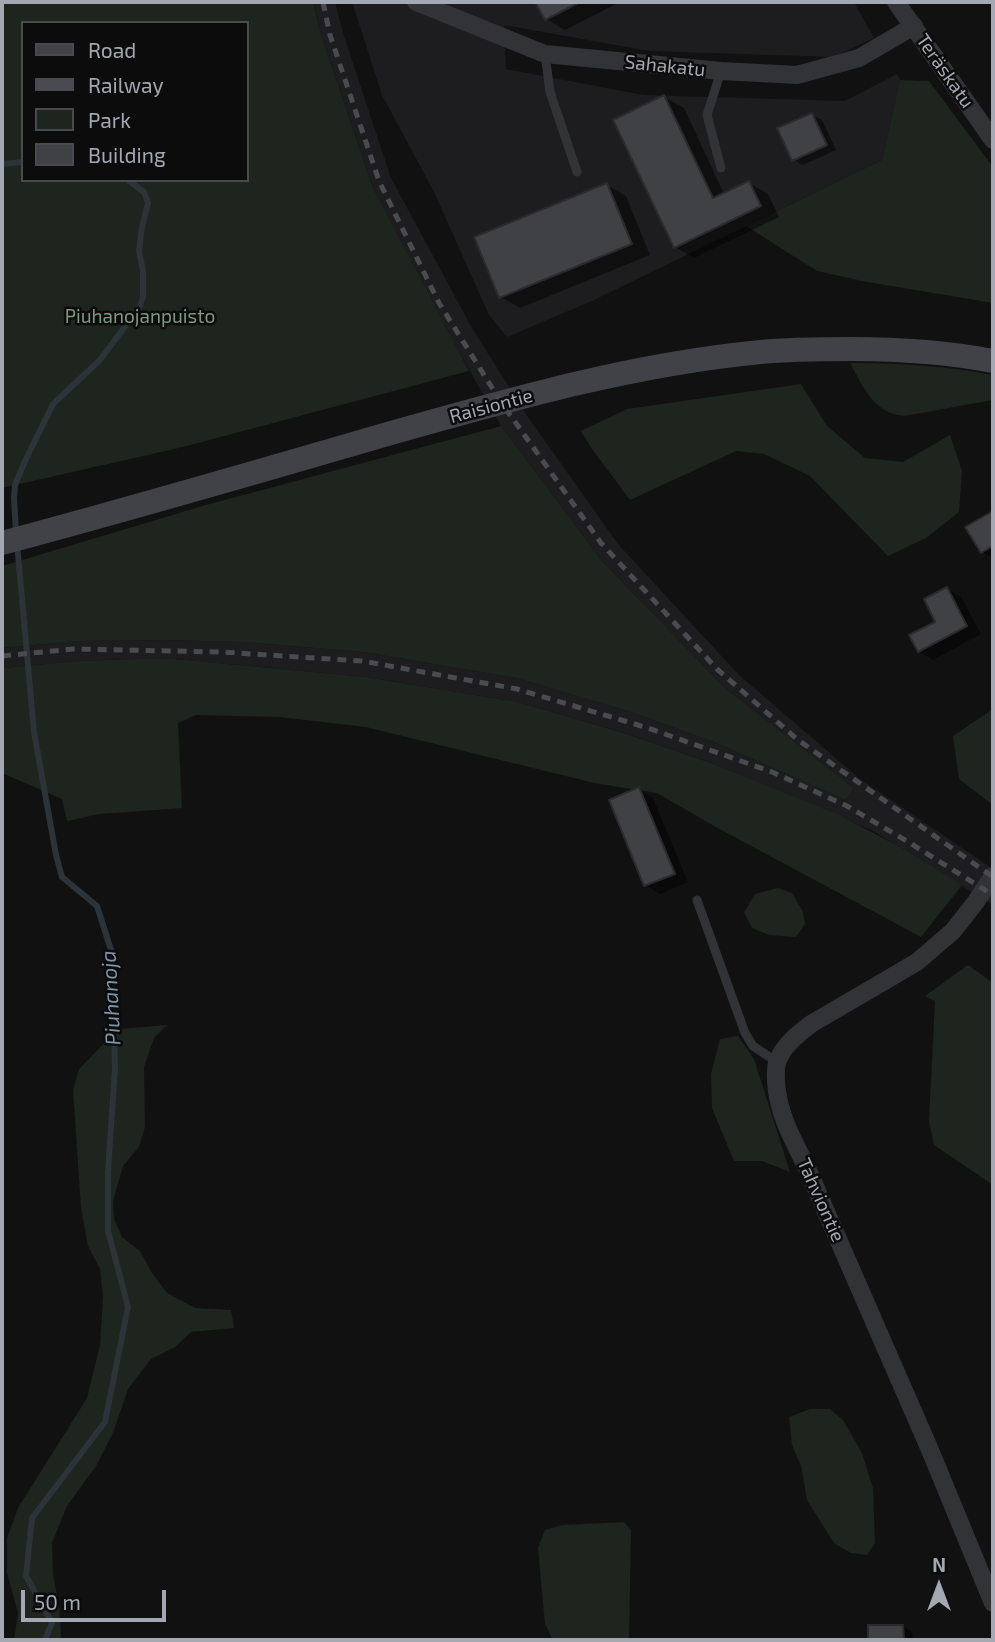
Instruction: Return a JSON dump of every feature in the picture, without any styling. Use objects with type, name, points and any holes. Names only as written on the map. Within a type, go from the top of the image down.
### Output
[{"type":"main road","name":"Raisiontie","points":[[2,543],[500,402],[662,365],[763,351],[809,349],[894,349],[993,361]]},
{"type":"street","name":"Sahakatu","points":[[416,2],[545,54],[721,71],[797,75],[859,58],[914,26]]},
{"type":"street","name":"Teräskatu","points":[[896,2],[993,140]]},
{"type":"street","points":[[777,1062],[787,1045],[811,1024],[917,962],[953,931],[993,876]]},
{"type":"street","name":"Tahviontie","points":[[777,1062],[780,1111],[988,1575],[993,1603]]},
{"type":"lane","points":[[545,54],[550,92],[577,172]]},
{"type":"lane","points":[[720,169],[707,115],[721,71]]},
{"type":"lane","points":[[697,900],[745,1033],[753,1046],[777,1062]]},
{"type":"shaded area","points":[[313,2],[335,2],[391,178],[472,328],[528,417],[618,544],[739,675],[860,779],[993,869],[993,905],[873,831],[711,763],[625,733],[518,702],[366,677],[164,658],[79,661],[2,668],[2,648],[78,641],[243,642],[363,652],[518,678],[631,712],[714,742],[846,800],[854,788],[725,688],[602,561],[501,426],[437,313],[373,188],[322,38]]},
{"type":"shaded area","points":[[352,2],[854,2],[874,38],[833,57],[649,51],[504,25],[506,69],[643,95],[845,101],[897,74],[900,80],[882,160],[592,301],[507,337],[489,315],[434,192],[382,95]]},
{"type":"green space","name":"Piuhanojanpuisto","points":[[2,2],[313,2],[322,38],[373,188],[469,371],[183,447],[2,488]]},
{"type":"green space","points":[[900,80],[929,81],[993,167],[993,303],[817,271],[746,226],[882,160]]},
{"type":"green space","points":[[850,363],[958,369],[993,375],[993,400],[904,416],[894,414],[877,404]]},
{"type":"green space","points":[[801,384],[827,426],[865,458],[903,462],[950,435],[962,471],[959,512],[926,538],[888,556],[810,476],[764,454],[736,451],[630,500],[581,431],[627,409]]},
{"type":"green space","points":[[501,426],[602,561],[725,688],[854,788],[846,800],[714,742],[631,712],[517,678],[363,652],[243,642],[78,641],[2,648],[2,566],[206,505]]},
{"type":"green space","points":[[164,658],[366,677],[518,702],[624,733],[711,763],[839,815],[900,847],[962,885],[921,937],[657,793],[594,783],[366,727],[279,717],[196,715],[178,723],[182,808],[100,814],[67,821],[62,799],[2,773],[2,668],[79,661]]},
{"type":"green space","points":[[993,709],[993,805],[959,779],[953,736]]},
{"type":"green space","points":[[778,888],[792,893],[803,912],[805,924],[796,937],[769,935],[752,928],[744,912],[755,894]]},
{"type":"green space","points":[[968,965],[993,983],[993,1185],[934,1145],[929,1121],[935,1001],[925,996]]},
{"type":"green space","points":[[167,1025],[154,1038],[144,1067],[145,1127],[139,1147],[123,1166],[113,1201],[114,1219],[122,1237],[140,1251],[167,1293],[195,1308],[231,1310],[234,1328],[191,1332],[175,1347],[151,1359],[128,1389],[113,1433],[96,1466],[67,1506],[52,1543],[61,1636],[59,1640],[14,1640],[18,1613],[7,1573],[7,1538],[18,1508],[87,1398],[100,1345],[103,1296],[100,1269],[88,1246],[81,1208],[73,1090],[79,1069],[118,1029]]},
{"type":"green space","points":[[738,1036],[754,1059],[790,1172],[762,1161],[734,1161],[712,1108],[711,1074],[720,1039]]},
{"type":"green space","points":[[810,1409],[830,1409],[843,1420],[862,1453],[873,1488],[875,1543],[867,1555],[851,1553],[834,1543],[807,1500],[801,1466],[792,1445],[789,1417]]},
{"type":"green space","points":[[624,1522],[631,1530],[629,1640],[553,1640],[545,1624],[538,1548],[545,1530],[562,1525]]},
{"type":"building","points":[[535,2],[580,2],[545,20]]},
{"type":"building","points":[[664,95],[713,198],[749,181],[761,206],[674,248],[613,120]]},
{"type":"building","points":[[812,113],[827,145],[792,161],[777,128]]},
{"type":"building","points":[[607,183],[632,244],[499,298],[474,237]]},
{"type":"building","points":[[993,511],[993,546],[981,553],[965,527]]},
{"type":"building","points":[[947,587],[967,626],[918,652],[909,635],[935,622],[924,599]]},
{"type":"building","points":[[639,787],[675,874],[644,886],[609,800]]},
{"type":"building","points":[[868,1625],[903,1625],[904,1640],[868,1640]]},
{"type":"waterway","name":"Piuhanoja","points":[[2,164],[21,162]]},
{"type":"waterway","name":"Piuhanoja","points":[[16,532],[15,485],[53,404],[100,360],[140,306],[143,297],[143,271],[139,251],[148,203],[144,192],[131,182]]},
{"type":"waterway","name":"Piuhanoja","points":[[17,543],[34,732],[56,855],[62,877],[97,906],[112,953],[115,1068],[108,1172],[108,1231],[128,1307],[105,1422],[32,1518],[26,1576],[52,1623],[45,1640]]},
{"type":"railway","points":[[323,2],[330,35],[379,181],[439,303],[501,402],[601,543],[717,669],[798,740],[993,877]]},
{"type":"railway","points":[[2,656],[73,649],[221,652],[362,661],[517,689],[648,728],[772,772],[847,806],[993,895]]}]
